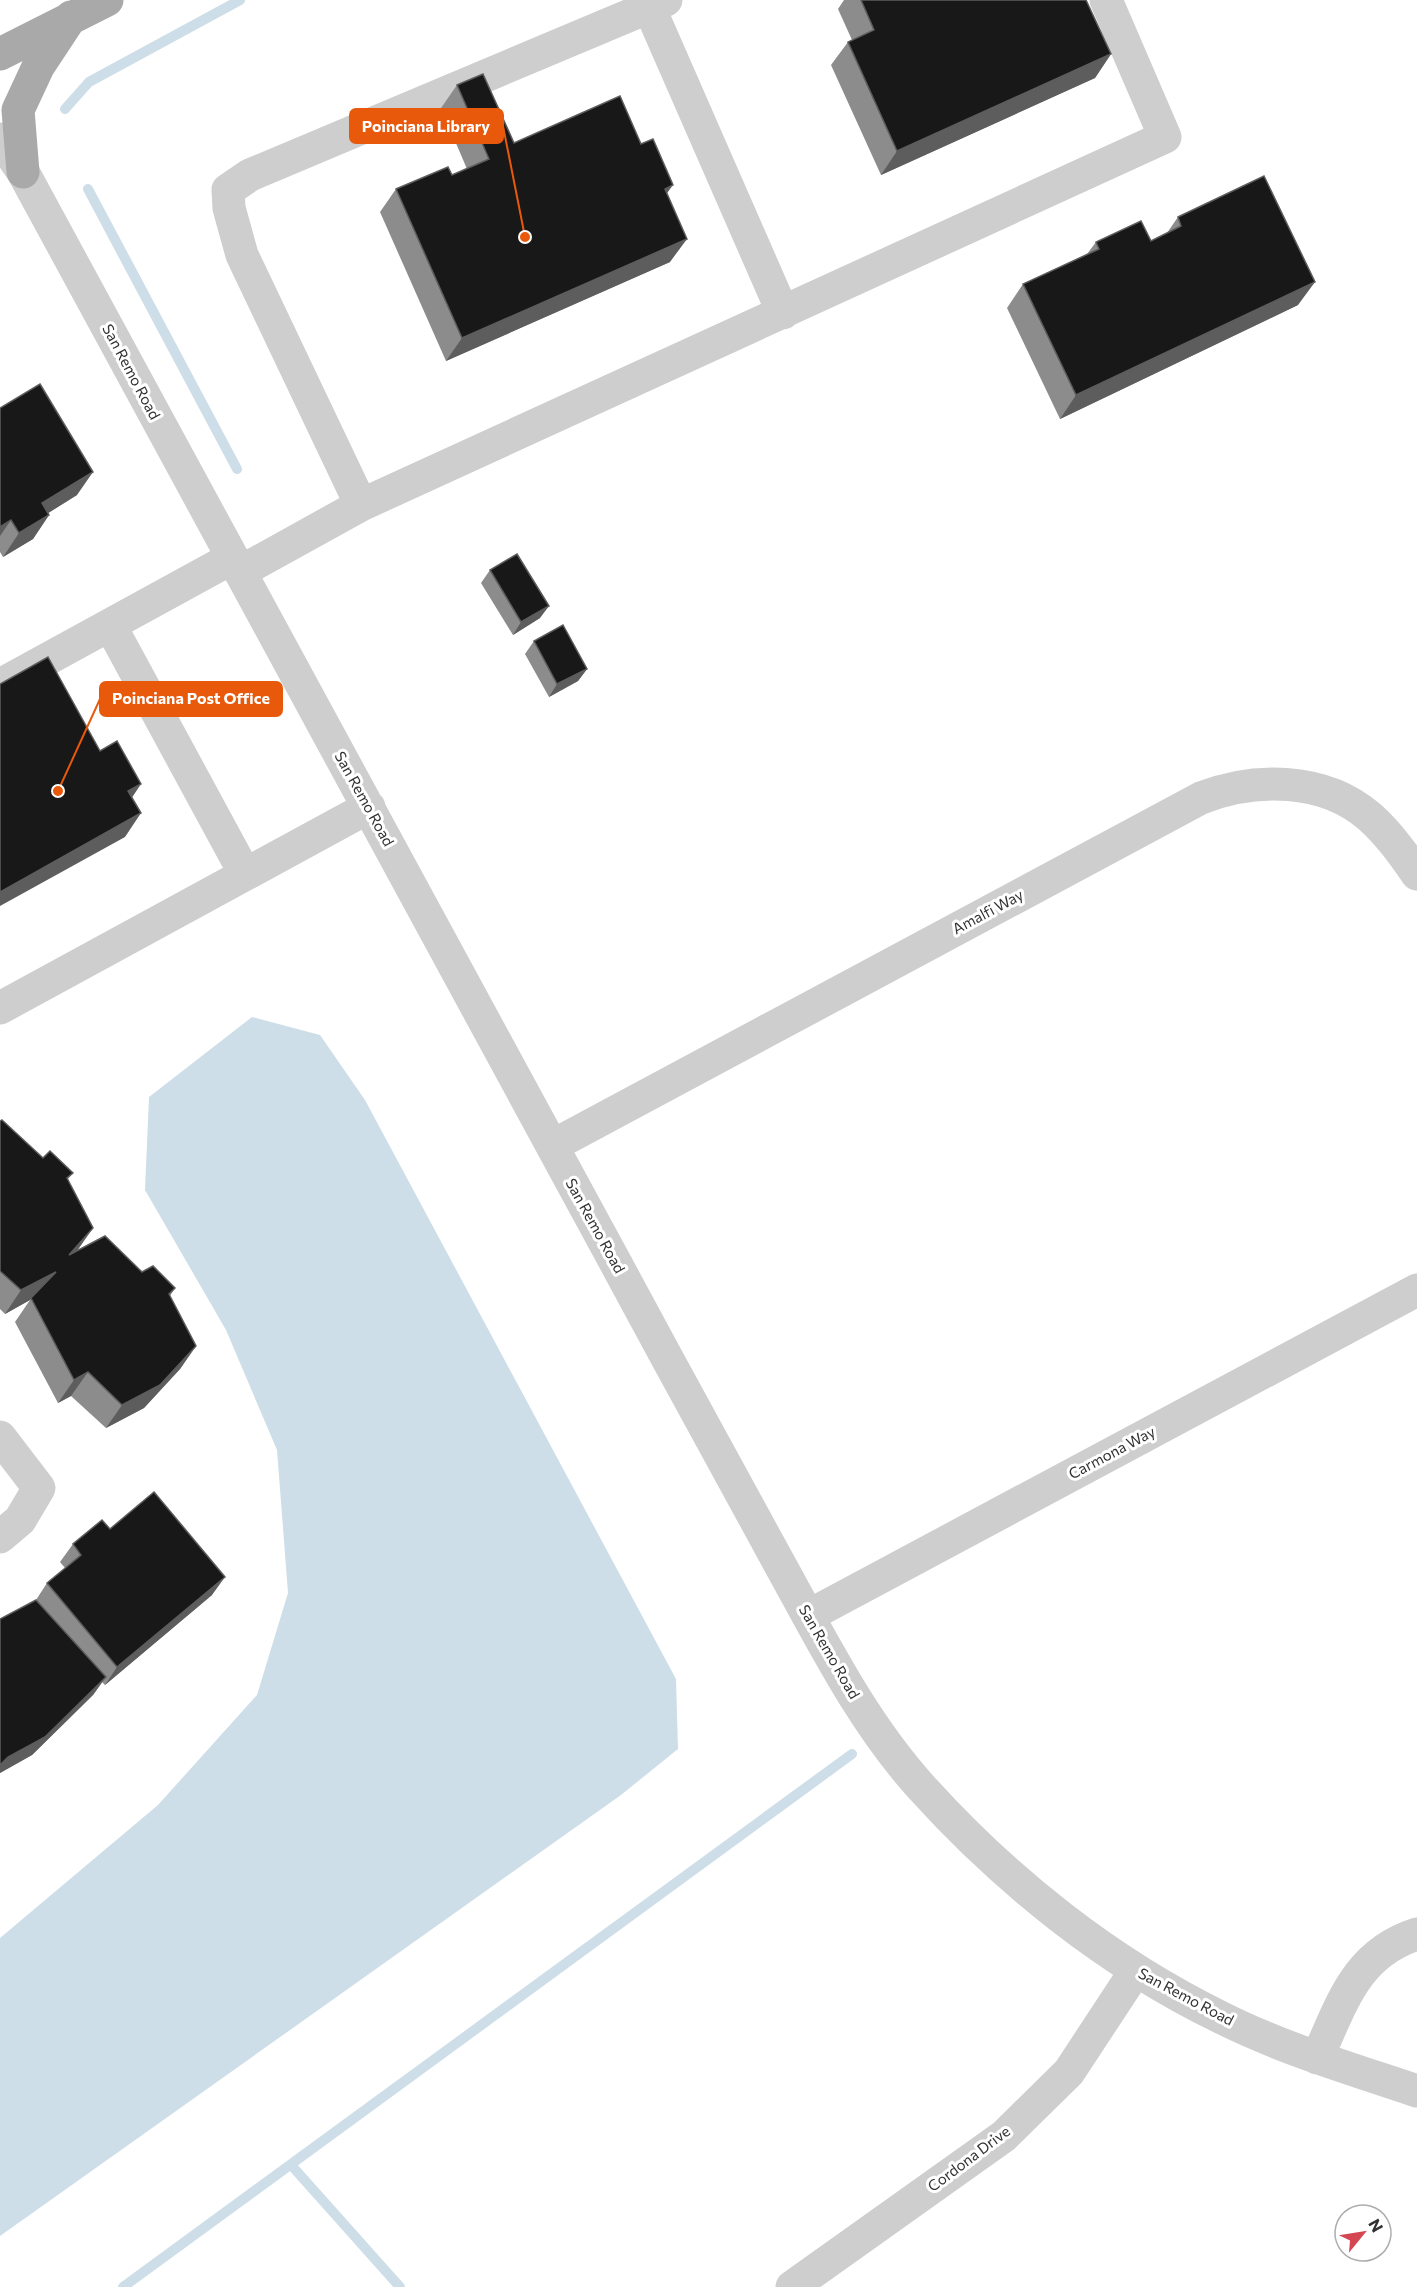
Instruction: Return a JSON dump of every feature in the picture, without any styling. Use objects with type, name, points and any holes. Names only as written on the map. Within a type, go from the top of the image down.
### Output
[{"type":"main road","points":[[0,54],[107,0]]},
{"type":"main road","points":[[23,172],[18,110],[38,67],[71,17]]},
{"type":"street","points":[[0,685],[110,625],[362,505],[1165,136],[1106,0]]},
{"type":"street","points":[[362,505],[242,255],[229,208],[228,190],[250,175],[654,2],[783,312]]},
{"type":"street","name":"San Remo Road","points":[[0,139],[23,172],[808,1616],[862,1709],[921,1787],[986,1851],[1069,1926],[1136,1970],[1224,2020],[1317,2058],[1417,2091]]},
{"type":"street","points":[[110,625],[245,874]]},
{"type":"street","name":"Amalfi Way","points":[[552,1146],[1190,804],[1223,789],[1247,784],[1290,785],[1346,801],[1377,824],[1417,874]]},
{"type":"street","points":[[0,1008],[369,807]]},
{"type":"street","name":"Carmona Way","points":[[808,1616],[1417,1290]]},
{"type":"street","points":[[0,1437],[39,1488],[21,1520],[0,1537]]},
{"type":"street","points":[[1317,2058],[1352,1984],[1366,1964],[1387,1946],[1417,1934]]},
{"type":"street","name":"Cordona Drive","points":[[792,2287],[1004,2136],[1069,2072],[1136,1970]]},
{"type":"shaded area","points":[[252,1017],[320,1035],[365,1100],[676,1679],[678,1749],[621,1795],[0,2236],[0,1938],[158,1805],[257,1695],[288,1593],[277,1450],[226,1330],[145,1190],[149,1097]]},
{"type":"building","points":[[861,0],[1086,0],[1111,54],[897,151],[848,42],[874,30]]},
{"type":"building","points":[[483,74],[514,143],[620,96],[641,144],[653,139],[673,185],[665,189],[687,239],[462,338],[396,189],[448,167],[452,175],[489,159],[457,85]]},
{"type":"building","points":[[1264,176],[1315,282],[1076,395],[1023,284],[1099,249],[1096,242],[1141,221],[1151,241],[1181,226],[1178,217]]},
{"type":"building","points":[[40,384],[93,472],[42,503],[49,515],[19,533],[11,520],[0,527],[0,408]]},
{"type":"building","points":[[517,554],[549,606],[521,622],[490,570]]},
{"type":"building","points":[[563,625],[587,669],[557,684],[534,641]]},
{"type":"building","points":[[48,657],[100,751],[117,741],[141,784],[128,791],[141,813],[0,892],[0,684]]},
{"type":"building","points":[[2,1120],[43,1158],[50,1151],[73,1173],[67,1178],[93,1228],[69,1255],[105,1236],[142,1272],[153,1266],[175,1288],[169,1294],[196,1346],[160,1385],[122,1405],[88,1372],[74,1380],[31,1298],[56,1272],[21,1290],[0,1271],[0,1121]]},
{"type":"building","points":[[154,1492],[225,1577],[117,1667],[47,1583],[81,1555],[73,1544],[102,1520],[110,1529]]},
{"type":"building","points":[[36,1600],[106,1677],[45,1737],[8,1757],[0,1765],[0,1619]]},
{"type":"waterway","points":[[65,109],[89,82],[240,0]]},
{"type":"waterway","points":[[88,189],[237,469]]},
{"type":"waterway","points":[[123,2287],[852,1754]]},
{"type":"waterway","points":[[292,2166],[400,2287]]},
{"type":"place","name":"Poinciana Library","points":[[525,237]]},
{"type":"place","name":"Poinciana Post Office","points":[[58,791]]}]
